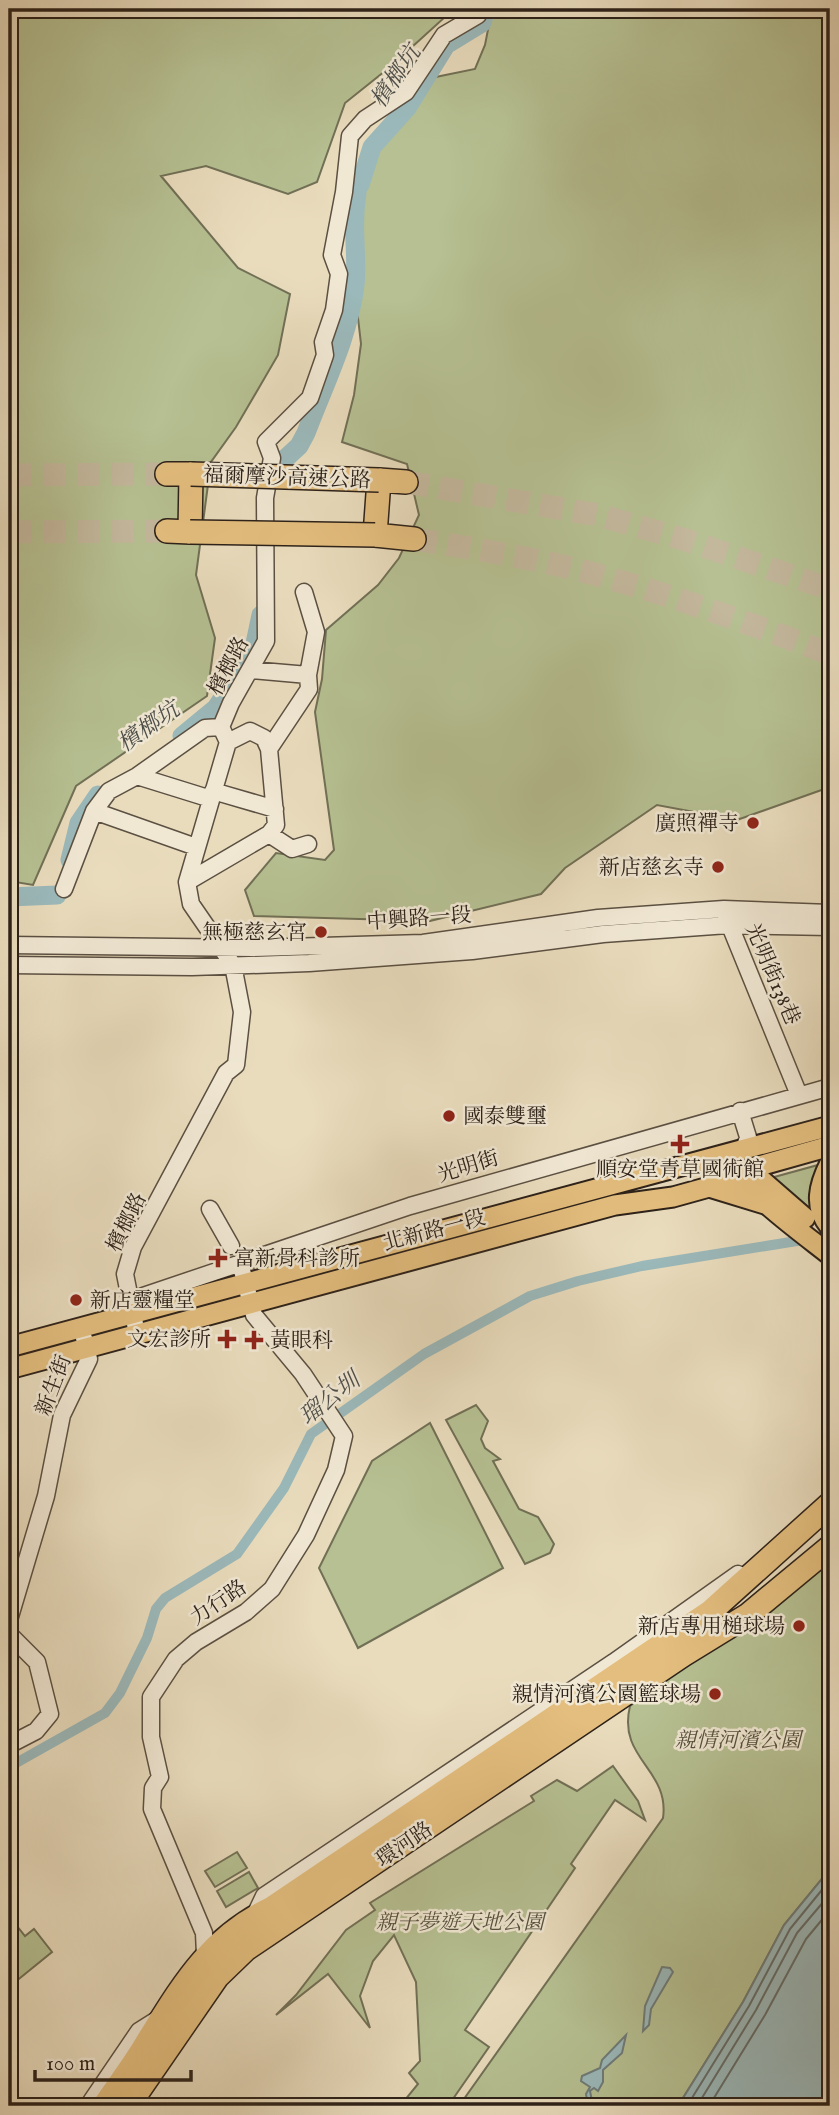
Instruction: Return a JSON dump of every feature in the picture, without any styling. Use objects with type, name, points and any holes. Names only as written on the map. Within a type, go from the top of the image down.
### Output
[{"type":"highway","name":"福爾摩沙高速公路","points":[[167,474],[406,482]]},
{"type":"highway","points":[[191,474],[179,531],[414,539]]},
{"type":"highway","points":[[375,536],[379,480]]},
{"type":"highway","points":[[830,1182],[827,1189],[830,1209]]},
{"type":"highway","name":"環河路","points":[[104,2106],[150,2038],[160,2018],[205,1955],[254,1917],[710,1612],[830,1504]]},
{"type":"highway","points":[[683,1655],[702,1634],[740,1604],[770,1572],[830,1520]]},
{"type":"highway","points":[[725,1628],[774,1580],[830,1532]]},
{"type":"highway","points":[[725,1628],[748,1615],[830,1547]]},
{"type":"highway","name":"環河路","points":[[128,2106],[230,1962],[725,1628]]},
{"type":"main road","name":"北新路一段","points":[[9,1347],[132,1313],[248,1294],[615,1205],[673,1197],[709,1187],[740,1162],[830,1126]]},
{"type":"main road","name":"北新路一段","points":[[9,1369],[137,1334],[248,1294],[740,1162],[830,1146]]},
{"type":"main road","points":[[740,1162],[768,1205],[830,1255]]},
{"type":"main road","points":[[740,1162],[830,1239]]},
{"type":"main road","points":[[830,1163],[819,1188],[822,1214],[830,1227]]},
{"type":"main road","points":[[709,1187],[768,1205]]},
{"type":"street","name":"檳榔路","points":[[137,1334],[125,1274],[133,1247],[226,1073],[236,1065],[242,1012],[233,965],[191,904],[187,882],[212,795],[231,703],[266,641],[265,498],[272,458],[266,442],[310,398],[325,355],[323,342],[334,310],[339,274],[332,256],[344,192],[350,136],[365,119],[406,92],[444,35],[478,15],[480,9]]},
{"type":"street","points":[[269,749],[309,690],[308,675],[316,632],[304,592]]},
{"type":"street","points":[[251,670],[308,675]]},
{"type":"street","points":[[64,889],[94,811],[109,791],[137,776],[205,728],[225,735],[250,731],[264,738],[269,749],[276,825],[269,834],[187,882]]},
{"type":"street","points":[[137,776],[275,809]]},
{"type":"street","points":[[94,811],[196,848]]},
{"type":"street","points":[[269,834],[292,849],[308,844]]},
{"type":"street","name":"中興路一段","points":[[9,945],[253,948],[423,943],[598,918],[830,913]]},
{"type":"street","name":"中興路一段","points":[[9,965],[233,965],[472,951],[726,917],[830,927]]},
{"type":"street","name":"光明街138巷","points":[[726,917],[799,1095]]},
{"type":"street","name":"光明街","points":[[132,1313],[143,1296],[422,1202],[830,1087]]},
{"type":"street","points":[[740,1111],[748,1137],[740,1162]]},
{"type":"street","points":[[210,1209],[231,1246]]},
{"type":"street","name":"力行路","points":[[205,1955],[204,1933],[152,1809],[153,1788],[160,1777],[151,1737],[151,1698],[176,1659],[196,1642],[246,1612],[272,1589],[306,1535],[336,1470],[344,1436],[299,1370],[254,1315],[240,1263]]},
{"type":"street","name":"新生街","points":[[9,1620],[46,1496],[62,1415],[89,1359],[81,1327]]},
{"type":"street","points":[[9,1634],[37,1662],[50,1714],[36,1731],[9,1745]]},
{"type":"street","name":"環河路","points":[[88,2106],[139,2031],[160,2018]]},
{"type":"green space","points":[[9,9],[443,9],[445,17],[345,103],[317,182],[288,194],[206,166],[161,176],[238,268],[290,294],[278,355],[236,427],[211,462],[196,575],[215,638],[207,696],[76,786],[33,885],[9,881]]},
{"type":"green space","points":[[492,9],[830,9],[830,787],[737,820],[657,805],[565,868],[541,894],[430,921],[254,916],[245,890],[276,853],[325,860],[334,850],[315,712],[322,679],[326,630],[378,585],[399,558],[419,515],[407,464],[342,442],[354,395],[361,344],[354,283],[357,168],[431,78],[475,69],[485,45]]},
{"type":"green space","points":[[829,1162],[819,1220],[767,1179]]},
{"type":"green space","points":[[476,1405],[488,1421],[481,1439],[485,1448],[500,1459],[493,1461],[519,1509],[538,1517],[554,1544],[550,1553],[525,1564],[446,1420]]},
{"type":"green space","points":[[430,1423],[503,1568],[358,1648],[319,1568],[372,1461]]},
{"type":"green space","name":"親情河濱公園","points":[[830,1554],[830,1869],[784,1925],[743,2002],[678,2106],[459,2106],[663,1818],[663,1801],[659,1787],[631,1739],[628,1724],[630,1706]]},
{"type":"green space","name":"親子夢遊天地公園","points":[[613,1766],[638,1801],[645,1820],[615,1800],[571,1864],[575,1868],[465,2030],[489,2047],[448,2106],[400,2106],[418,2084],[409,2073],[420,2061],[416,1982],[394,1935],[373,1961],[360,1996],[370,2028],[328,1974],[276,2015],[296,1995],[346,1930],[375,1910],[370,1903],[534,1801],[531,1796],[557,1780],[577,1791]]},
{"type":"green space","points":[[237,1852],[247,1868],[215,1887],[205,1871]]},
{"type":"green space","points":[[249,1872],[258,1888],[226,1907],[217,1891]]},
{"type":"green space","points":[[9,1916],[25,1936],[34,1929],[52,1952],[9,1987]]},
{"type":"water","points":[[830,1869],[830,2105],[678,2106],[743,2002],[784,1925]]},
{"type":"water","points":[[662,1967],[670,1968],[673,1972],[651,2009],[649,2025],[643,2031],[645,2006]]},
{"type":"water","points":[[626,2035],[622,2053],[603,2070],[603,2082],[598,2091],[594,2088],[590,2091],[593,2106],[588,2106],[586,2094],[590,2087],[581,2081],[582,2076],[600,2068],[602,2060]]},
{"type":"waterway","name":"檳榔坑","points":[[360,185],[372,147],[407,108],[446,45],[482,23],[486,9]]},
{"type":"waterway","name":"檳榔坑","points":[[286,458],[299,446],[306,433],[347,323],[355,285],[357,194]]},
{"type":"waterway","name":"檳榔坑","points":[[182,736],[216,708],[253,653],[261,615]]},
{"type":"waterway","name":"檳榔坑","points":[[70,860],[79,823],[98,795]]},
{"type":"waterway","name":"檳榔坑","points":[[9,897],[57,895]]},
{"type":"waterway","name":"瑠公圳","points":[[9,1767],[105,1713],[120,1693],[147,1638],[156,1609],[165,1598],[237,1554],[284,1488],[311,1434],[424,1354],[530,1296],[578,1281],[642,1266],[803,1240]]},
{"type":"tunnel","points":[[9,475],[167,474]]},
{"type":"tunnel","points":[[406,482],[598,515],[683,539],[830,589]]},
{"type":"tunnel","points":[[9,532],[167,531]]},
{"type":"tunnel","points":[[414,539],[532,559],[602,576],[717,612],[830,654]]},
{"type":"place","name":"廣照禪寺","points":[[753,823]]},
{"type":"place","name":"新店慈玄寺","points":[[718,867]]},
{"type":"place","name":"無極慈玄宮","points":[[321,932]]},
{"type":"place","name":"國泰雙璽","points":[[449,1116]]},
{"type":"place","name":"順安堂青草國術館","points":[[680,1144]]},
{"type":"place","name":"富新骨科診所","points":[[218,1258]]},
{"type":"place","name":"新店靈糧堂","points":[[76,1300]]},
{"type":"place","name":"文宏診所","points":[[227,1339]]},
{"type":"place","name":"黃眼科","points":[[254,1340]]},
{"type":"place","name":"新店專用槌球場","points":[[799,1626]]},
{"type":"place","name":"親情河濱公園籃球場","points":[[715,1694]]}]
